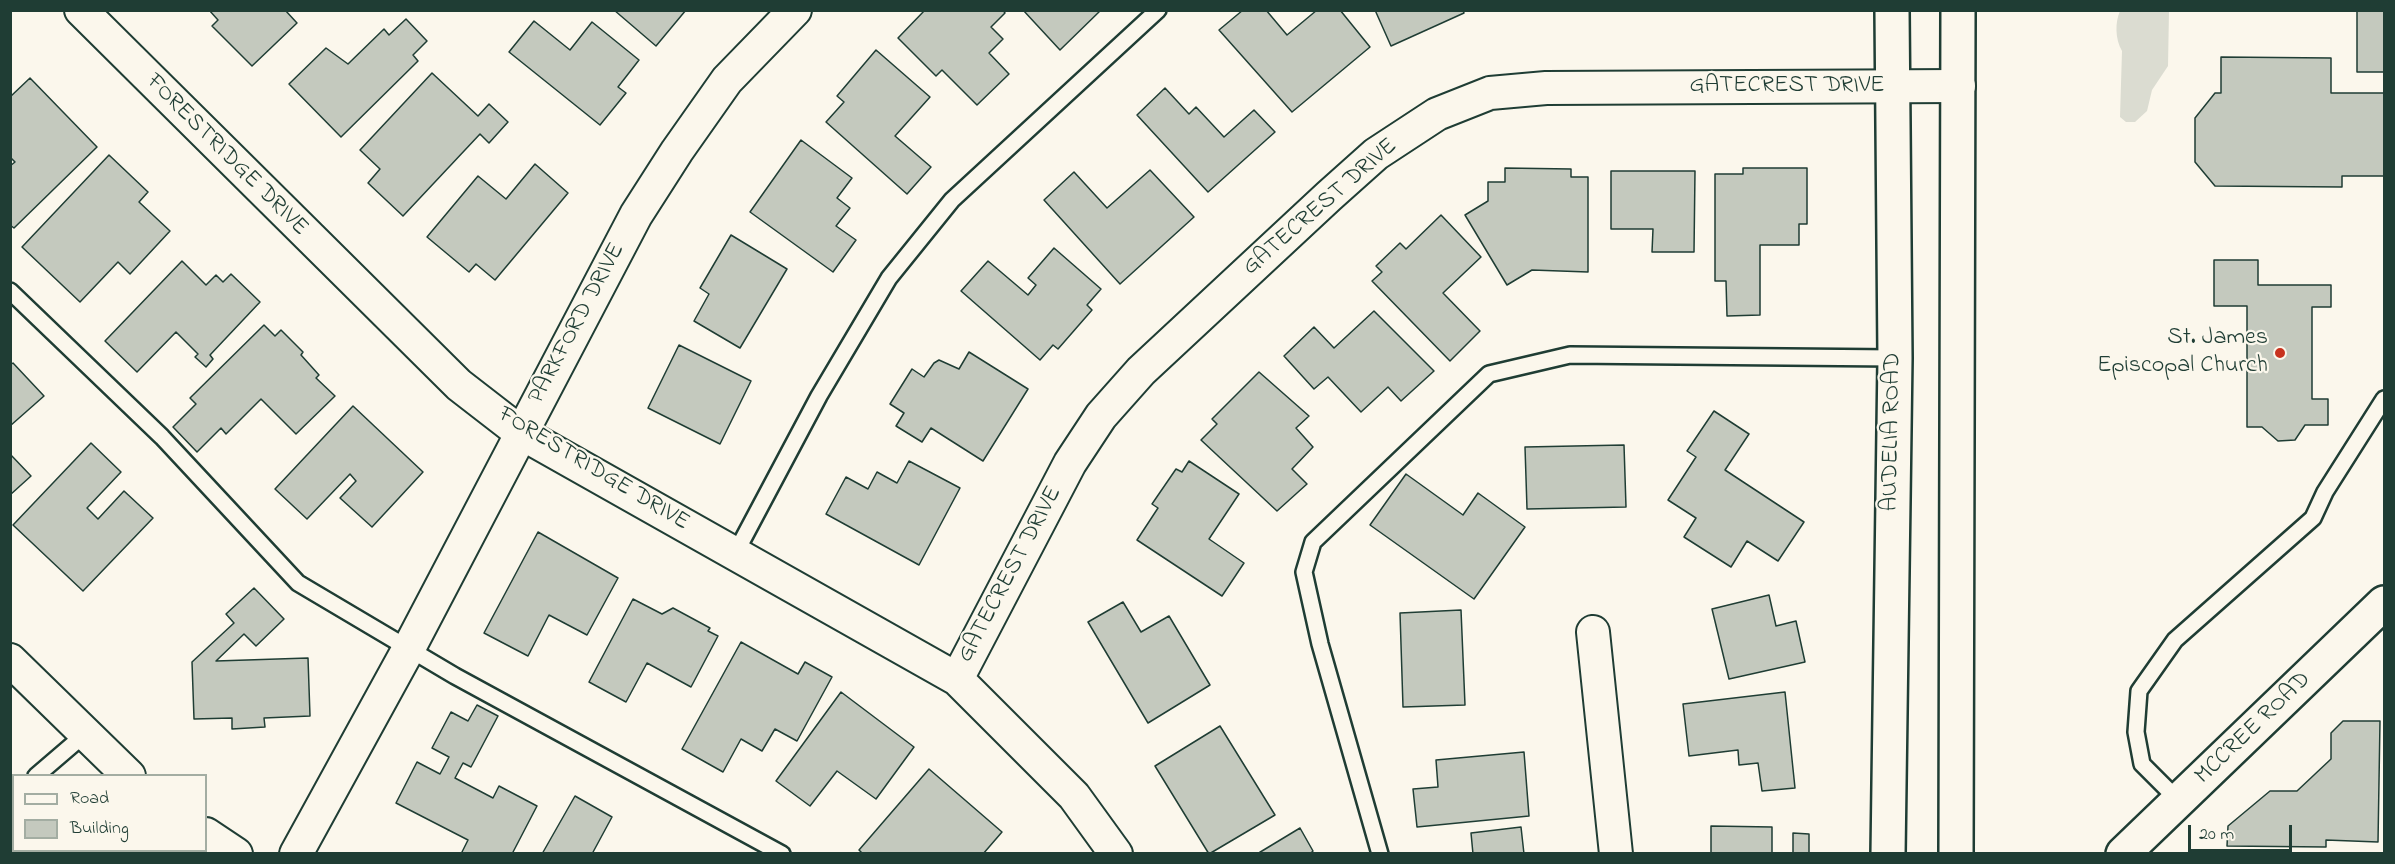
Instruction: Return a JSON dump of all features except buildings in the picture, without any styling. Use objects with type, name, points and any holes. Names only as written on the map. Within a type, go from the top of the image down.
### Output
[{"type":"main road","name":"AUDELIA ROAD","points":[[1888,854],[1895,358],[1892,10]]},
{"type":"main road","points":[[1956,854],[1958,10]]},
{"type":"main road","name":"MCCREE ROAD","points":[[2123,854],[2385,603]]},
{"type":"street","name":"FORESTRIDGE DRIVE","points":[[81,10],[459,385],[521,433],[957,679],[1074,796],[1116,854]]},
{"type":"street","name":"PARKFORD DRIVE","points":[[296,854],[408,650],[641,206],[728,80],[795,10]]},
{"type":"street","name":"GATECREST DRIVE","points":[[957,679],[1070,463],[1101,416],[1141,371],[1329,196],[1376,154],[1437,114],[1490,93],[1546,88],[1959,86]]},
{"type":"street","points":[[1593,632],[1616,854]]},
{"type":"street","points":[[10,660],[127,774]]},
{"type":"street","points":[[207,835],[236,854]]},
{"type":"lane","points":[[735,554],[819,396],[889,278],[952,200],[1158,10]]},
{"type":"lane","points":[[10,291],[162,437],[298,583],[408,650],[782,854]]},
{"type":"lane","points":[[1380,854],[1320,644],[1304,572],[1313,542],[1392,465],[1489,374],[1570,355],[1895,358]]},
{"type":"lane","points":[[2179,801],[2142,764],[2136,732],[2139,691],[2175,640],[2313,518],[2325,492],[2385,399]]},
{"type":"lane","points":[[38,774],[85,734]]},
{"type":"shaded area","points":[[2120,11],[2169,11],[2168,66],[2152,90],[2147,111],[2135,122],[2126,122],[2120,117],[2122,51],[2118,41],[2117,20]]},
{"type":"place","name":"St. James Episcopal Church","points":[[2280,353]]}]
